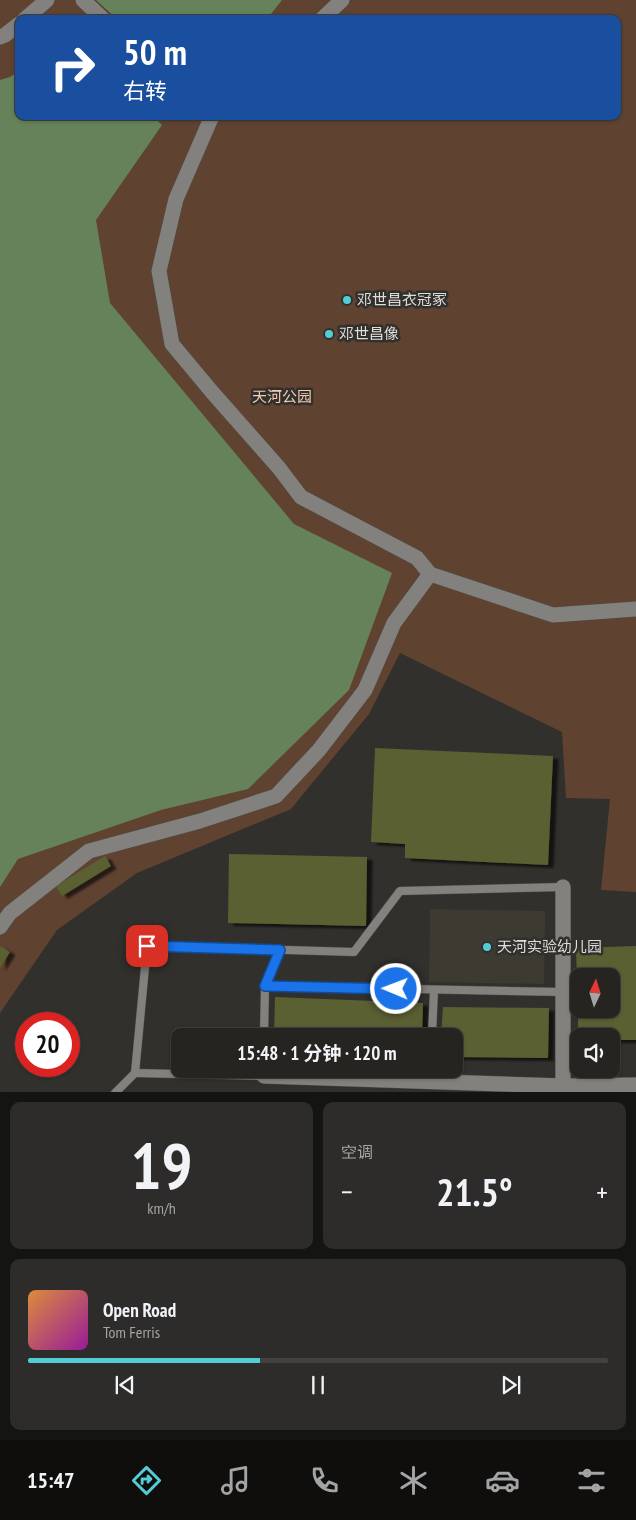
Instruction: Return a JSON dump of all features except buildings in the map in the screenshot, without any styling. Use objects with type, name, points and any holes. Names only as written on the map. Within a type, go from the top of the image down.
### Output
[{"type":"street","points":[[30,15],[47,0]]},
{"type":"street","points":[[82,0],[99,15]]},
{"type":"street","points":[[326,15],[342,0]]},
{"type":"street","points":[[0,37],[15,27]]},
{"type":"street","points":[[209,120],[176,199],[159,271],[172,344],[279,468],[301,497],[417,558],[430,574],[553,615],[636,608]]},
{"type":"street","points":[[0,928],[10,913],[90,851],[200,821],[276,796],[319,750],[365,690],[394,623],[430,574]]},
{"type":"street","points":[[563,887],[563,1086]]},
{"type":"street","points":[[463,1078],[563,1086],[636,1085]]},
{"type":"lane","points":[[115,1092],[135,1073],[147,946],[354,952],[400,892],[563,887]]},
{"type":"lane","points":[[264,1028],[265,986],[280,950]]},
{"type":"lane","points":[[265,986],[563,992]]},
{"type":"lane","points":[[432,1028],[434,990]]},
{"type":"lane","points":[[135,1073],[171,1073]]},
{"type":"shaded area","points":[[96,0],[282,0],[270,15],[113,15]]},
{"type":"shaded area","points":[[15,74],[15,120],[157,120],[162,125],[96,220],[110,303],[294,524],[392,573],[349,690],[248,789],[161,810],[18,859],[0,887],[0,80]]},
{"type":"shaded area","name":"天河实验幼儿园","points":[[430,909],[545,911],[544,984],[429,982]]},
{"type":"green space","name":"天河公园","points":[[0,0],[636,0],[636,892],[601,890],[610,799],[566,798],[562,732],[400,653],[369,714],[291,809],[137,873],[57,930],[0,1013]]},
{"type":"place","name":"邓世昌衣冠冢","points":[[347,300]]},
{"type":"place","name":"邓世昌像","points":[[329,334]]},
{"type":"place","name":"天河实验幼儿园","points":[[487,947]]},
{"type":"route","points":[[147,946],[280,950],[265,986],[396,989]]}]
